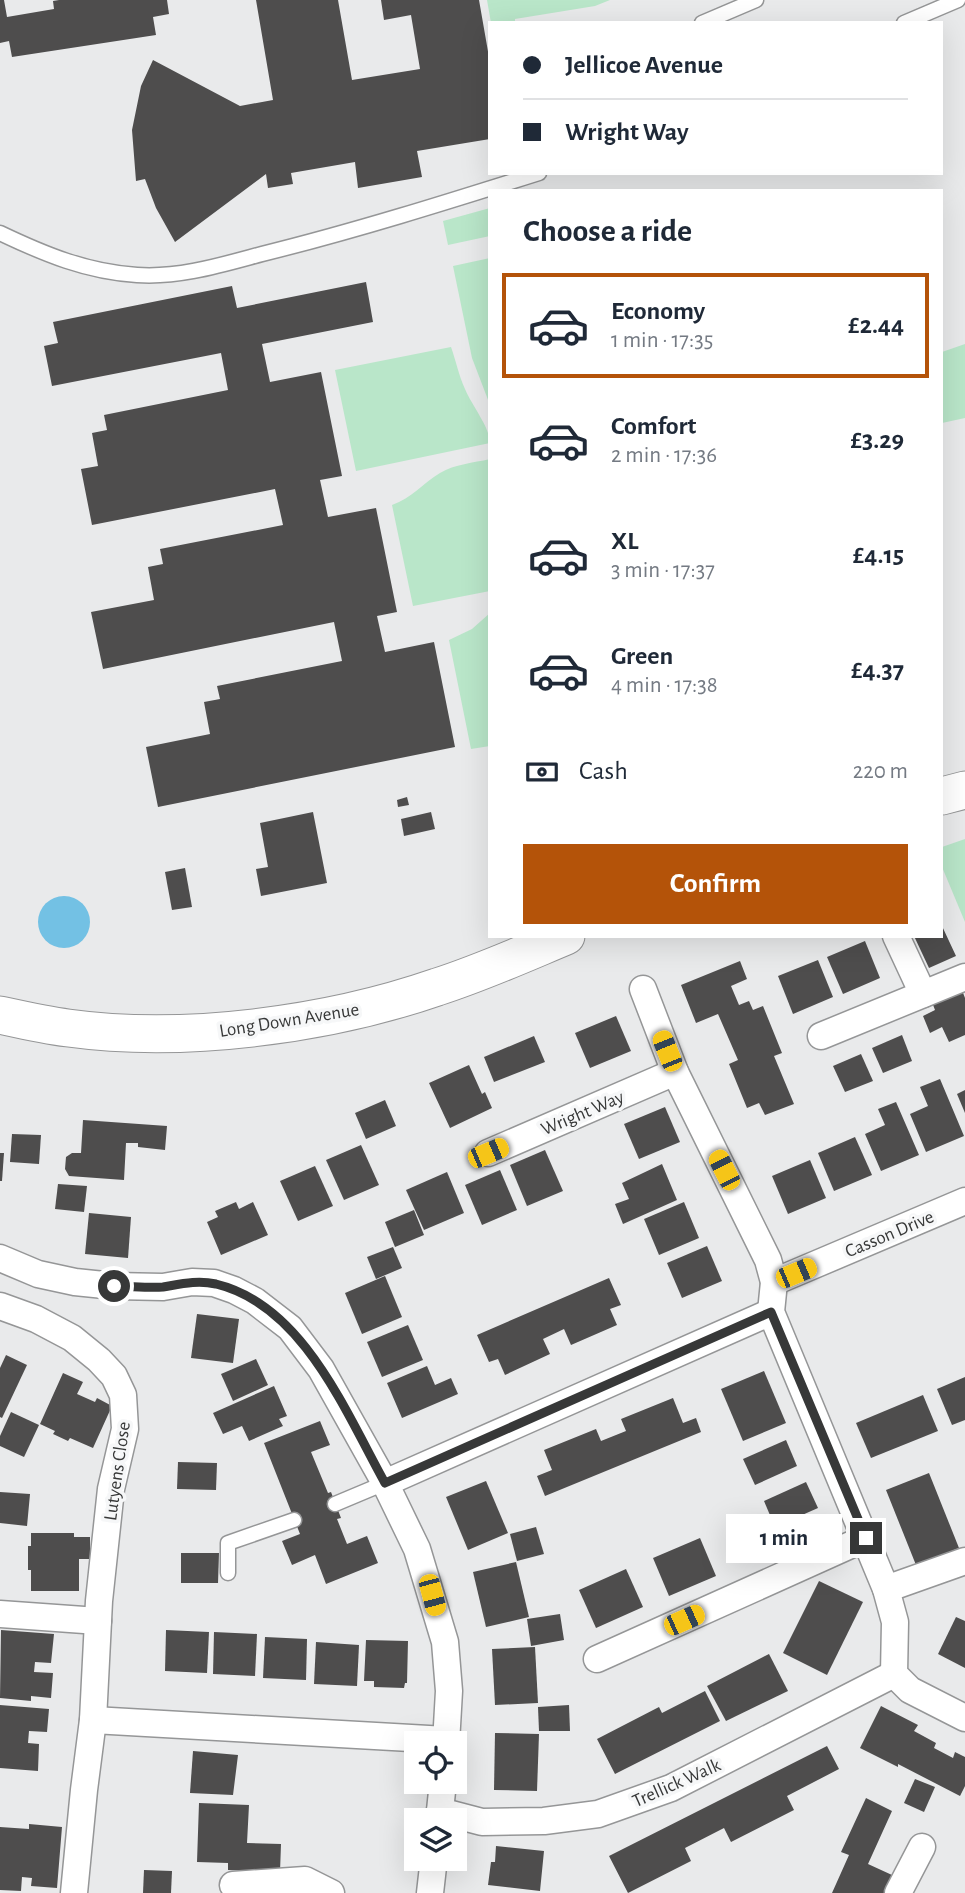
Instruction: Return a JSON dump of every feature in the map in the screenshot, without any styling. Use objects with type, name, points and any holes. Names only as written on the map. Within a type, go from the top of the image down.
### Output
[{"type":"street","points":[[943,796],[965,790]]},
{"type":"street","name":"Long Down Avenue","points":[[0,1015],[68,1028],[110,1032],[207,1031],[263,1027],[322,1018],[436,988],[561,938]]},
{"type":"street","points":[[897,938],[923,994]]},
{"type":"street","points":[[821,1036],[965,977]]},
{"type":"street","points":[[643,989],[675,1072],[761,1243],[774,1282],[771,1312],[886,1589],[895,1622],[894,1674],[910,1690],[965,1718]]},
{"type":"street","name":"Wright Way","points":[[488,1153],[675,1072]]},
{"type":"street","name":"Casson Drive","points":[[774,1282],[965,1201]]},
{"type":"street","points":[[0,1258],[38,1274],[75,1282],[151,1287],[192,1282],[214,1283],[255,1301],[290,1328],[310,1353],[385,1483],[417,1549],[445,1642],[449,1690],[447,1731]]},
{"type":"street","name":"Lutyens Close","points":[[0,1306],[36,1319],[72,1338],[114,1376],[123,1395],[125,1429],[111,1489],[93,1720],[74,1893]]},
{"type":"street","points":[[385,1483],[771,1312]]},
{"type":"street","points":[[597,1659],[866,1538]]},
{"type":"street","points":[[886,1589],[965,1561]]},
{"type":"street","points":[[0,1614],[99,1621]]},
{"type":"street","name":"Trellick Walk","points":[[467,1820],[544,1821],[580,1818],[607,1811],[671,1788],[894,1674]]},
{"type":"street","points":[[93,1720],[404,1739]]},
{"type":"street","points":[[898,1893],[922,1847]]},
{"type":"street","points":[[430,1893],[433,1871]]},
{"type":"street","points":[[233,1885],[304,1880],[331,1893]]},
{"type":"lane","points":[[707,21],[755,0]]},
{"type":"lane","points":[[909,21],[958,0]]},
{"type":"lane","points":[[488,189],[533,175]]},
{"type":"lane","points":[[0,233],[52,257],[87,267],[137,275],[167,274],[208,268],[310,243],[488,189]]},
{"type":"lane","points":[[335,1504],[385,1483]]},
{"type":"lane","points":[[228,1573],[228,1543],[294,1520]]},
{"type":"green space","points":[[487,0],[610,0],[595,6],[515,21],[491,21]]},
{"type":"green space","points":[[488,209],[488,236],[448,245],[443,221]]},
{"type":"green space","points":[[488,258],[488,400],[472,358],[453,266]]},
{"type":"green space","points":[[965,344],[965,418],[943,423],[943,352]]},
{"type":"green space","points":[[451,347],[468,396],[484,423],[488,443],[356,471],[335,370]]},
{"type":"green space","points":[[488,459],[488,591],[413,606],[392,505],[434,477],[458,466]]},
{"type":"green space","points":[[488,615],[488,746],[471,749],[449,640],[472,629]]},
{"type":"green space","points":[[965,839],[965,922],[943,869],[943,847]]},
{"type":"water","points":[[64,896],[74,898],[82,904],[88,912],[88,932],[82,940],[74,946],[64,948],[54,946],[46,940],[40,932],[38,922],[40,912],[46,904],[54,898]]},
{"type":"building","points":[[0,0],[4,0],[7,17],[54,9],[53,1],[59,0],[167,0],[169,14],[153,17],[156,35],[12,57],[9,41],[0,43]]},
{"type":"building","points":[[256,0],[338,0],[352,80],[420,69],[411,15],[384,20],[381,0],[479,0],[488,52],[488,139],[417,151],[422,177],[358,188],[355,162],[291,173],[293,184],[268,188],[266,174],[175,242],[156,208],[145,179],[136,181],[132,130],[141,86],[153,60],[240,106],[273,100]]},
{"type":"building","points":[[366,282],[373,322],[262,344],[270,382],[321,372],[342,476],[320,480],[328,517],[376,508],[397,612],[377,616],[385,652],[434,642],[455,747],[158,807],[146,747],[210,734],[204,702],[220,699],[217,686],[342,661],[334,622],[103,669],[91,612],[154,600],[148,567],[163,564],[160,549],[283,525],[275,489],[92,525],[81,469],[98,466],[92,433],[107,430],[104,415],[228,390],[221,353],[52,386],[44,346],[58,343],[53,322],[232,286],[237,308]]},
{"type":"building","points":[[407,797],[409,805],[398,807],[397,800]]},
{"type":"building","points":[[313,812],[327,883],[261,896],[256,869],[268,867],[260,823]]},
{"type":"building","points":[[431,812],[435,829],[404,836],[401,819]]},
{"type":"building","points":[[185,868],[192,907],[172,910],[165,872]]},
{"type":"building","points":[[943,928],[956,956],[929,968],[915,938],[943,938]]},
{"type":"building","points":[[865,941],[880,978],[843,994],[827,957]]},
{"type":"building","points":[[818,960],[833,997],[793,1014],[778,976]]},
{"type":"building","points":[[740,961],[747,979],[731,986],[739,1005],[749,1001],[753,1010],[763,1006],[782,1053],[774,1056],[794,1104],[765,1115],[759,1103],[747,1108],[729,1064],[738,1060],[718,1014],[696,1023],[681,985]]},
{"type":"building","points":[[960,985],[965,998],[965,1035],[949,1042],[942,1027],[930,1033],[923,1016],[935,1010],[930,997]]},
{"type":"building","points":[[616,1016],[631,1051],[590,1068],[575,1033]]},
{"type":"building","points":[[902,1035],[912,1061],[883,1073],[872,1048]]},
{"type":"building","points":[[534,1036],[545,1062],[494,1082],[484,1057]]},
{"type":"building","points":[[861,1054],[873,1081],[845,1092],[833,1066]]},
{"type":"building","points":[[469,1065],[482,1094],[485,1092],[492,1108],[450,1128],[429,1083]]},
{"type":"building","points":[[940,1079],[964,1136],[926,1152],[910,1114],[928,1106],[920,1087]]},
{"type":"building","points":[[965,1090],[965,1113],[957,1094]]},
{"type":"building","points":[[385,1100],[396,1126],[366,1139],[355,1113]]},
{"type":"building","points":[[896,1102],[919,1155],[881,1171],[865,1134],[885,1125],[878,1109]]},
{"type":"building","points":[[665,1107],[680,1142],[639,1159],[624,1124]]},
{"type":"building","points":[[83,1120],[167,1126],[165,1150],[138,1147],[138,1143],[126,1143],[124,1180],[69,1176],[65,1169],[66,1157],[72,1153],[81,1153]]},
{"type":"building","points":[[12,1134],[41,1135],[39,1164],[10,1162]]},
{"type":"building","points":[[855,1137],[872,1175],[834,1191],[818,1153]]},
{"type":"building","points":[[361,1145],[379,1185],[344,1200],[326,1160]]},
{"type":"building","points":[[545,1150],[563,1191],[527,1206],[510,1165]]},
{"type":"building","points":[[0,1153],[4,1153],[2,1181],[0,1181]]},
{"type":"building","points":[[810,1160],[826,1198],[788,1214],[772,1176]]},
{"type":"building","points":[[662,1164],[677,1200],[623,1224],[615,1204],[629,1199],[622,1183]]},
{"type":"building","points":[[315,1166],[333,1206],[298,1221],[280,1181]]},
{"type":"building","points":[[500,1170],[517,1210],[482,1225],[465,1185]]},
{"type":"building","points":[[447,1172],[464,1213],[424,1230],[406,1190]]},
{"type":"building","points":[[58,1184],[87,1186],[84,1212],[55,1209]]},
{"type":"building","points":[[236,1202],[239,1209],[253,1202],[268,1235],[221,1255],[207,1222],[218,1217],[215,1211]]},
{"type":"building","points":[[684,1202],[699,1238],[659,1255],[644,1219]]},
{"type":"building","points":[[414,1210],[424,1235],[395,1247],[385,1222]]},
{"type":"building","points":[[89,1213],[131,1217],[128,1258],[85,1254]]},
{"type":"building","points":[[707,1246],[722,1281],[682,1298],[667,1263]]},
{"type":"building","points":[[393,1247],[402,1268],[376,1279],[367,1257]]},
{"type":"building","points":[[385,1276],[402,1317],[362,1334],[345,1293]]},
{"type":"building","points":[[609,1278],[621,1305],[610,1309],[617,1325],[571,1345],[564,1329],[543,1339],[550,1354],[505,1375],[498,1359],[489,1362],[477,1335]]},
{"type":"building","points":[[197,1314],[239,1319],[233,1363],[191,1358]]},
{"type":"building","points":[[408,1325],[423,1360],[382,1377],[367,1342]]},
{"type":"building","points":[[6,1355],[27,1365],[2,1418],[0,1368]]},
{"type":"building","points":[[256,1359],[268,1385],[233,1401],[221,1374]]},
{"type":"building","points":[[427,1366],[435,1385],[451,1378],[458,1394],[402,1418],[387,1383]]},
{"type":"building","points":[[764,1371],[786,1423],[743,1441],[721,1389]]},
{"type":"building","points":[[63,1373],[83,1382],[77,1394],[95,1402],[97,1398],[112,1406],[93,1448],[70,1438],[68,1441],[40,1424]]},
{"type":"building","points":[[965,1377],[965,1420],[952,1425],[937,1389]]},
{"type":"building","points":[[274,1386],[287,1416],[279,1419],[283,1426],[249,1441],[242,1426],[223,1434],[213,1413]]},
{"type":"building","points":[[923,1395],[938,1431],[871,1458],[856,1423]]},
{"type":"building","points":[[673,1398],[683,1423],[696,1418],[701,1432],[545,1496],[537,1476],[552,1470],[544,1450],[596,1429],[601,1441],[626,1431],[621,1419]]},
{"type":"building","points":[[11,1412],[39,1425],[24,1457],[0,1446],[0,1436]]},
{"type":"building","points":[[320,1421],[330,1445],[311,1452],[328,1493],[331,1492],[341,1518],[337,1519],[347,1544],[367,1536],[378,1563],[326,1584],[315,1555],[292,1565],[282,1541],[300,1534],[264,1443]]},
{"type":"building","points":[[786,1440],[797,1466],[755,1485],[743,1459]]},
{"type":"building","points":[[178,1462],[217,1463],[216,1490],[177,1489]]},
{"type":"building","points":[[929,1473],[959,1548],[916,1565],[886,1490]]},
{"type":"building","points":[[486,1481],[508,1533],[468,1550],[446,1497]]},
{"type":"building","points":[[806,1482],[818,1508],[775,1527],[764,1501]]},
{"type":"building","points":[[0,1492],[30,1494],[27,1526],[0,1523]]},
{"type":"building","points":[[798,1522],[810,1549],[785,1560],[773,1534]]},
{"type":"building","points":[[536,1527],[544,1554],[517,1561],[510,1534]]},
{"type":"building","points":[[31,1533],[74,1533],[74,1537],[90,1537],[90,1559],[79,1559],[79,1591],[31,1591],[28,1546],[31,1546]]},
{"type":"building","points":[[700,1538],[716,1576],[669,1596],[653,1558]]},
{"type":"building","points":[[181,1553],[219,1553],[218,1583],[181,1583]]},
{"type":"building","points":[[516,1562],[529,1617],[486,1627],[473,1572]]},
{"type":"building","points":[[626,1569],[643,1607],[596,1628],[579,1590]]},
{"type":"building","points":[[819,1581],[863,1602],[827,1675],[783,1653]]},
{"type":"building","points":[[560,1614],[564,1640],[531,1646],[527,1619]]},
{"type":"building","points":[[956,1617],[965,1621],[965,1668],[938,1654]]},
{"type":"building","points":[[1,1630],[54,1634],[51,1663],[35,1662],[34,1672],[53,1673],[51,1698],[31,1696],[31,1701],[0,1698]]},
{"type":"building","points":[[166,1630],[209,1632],[207,1673],[165,1671]]},
{"type":"building","points":[[214,1632],[257,1634],[255,1676],[213,1674]]},
{"type":"building","points":[[265,1637],[307,1639],[306,1680],[263,1678]]},
{"type":"building","points":[[366,1640],[408,1641],[407,1683],[404,1688],[374,1687],[374,1681],[364,1681]]},
{"type":"building","points":[[316,1642],[359,1645],[357,1686],[314,1684]]},
{"type":"building","points":[[535,1647],[538,1703],[495,1705],[492,1649]]},
{"type":"building","points":[[769,1654],[788,1691],[726,1721],[707,1686]]},
{"type":"building","points":[[705,1691],[720,1721],[615,1774],[597,1739],[659,1707],[662,1713]]},
{"type":"building","points":[[0,1705],[49,1709],[47,1732],[29,1731],[28,1743],[39,1744],[38,1771],[0,1768]]},
{"type":"building","points":[[569,1705],[570,1731],[539,1731],[538,1707]]},
{"type":"building","points":[[881,1706],[918,1725],[914,1731],[936,1743],[934,1748],[953,1758],[955,1752],[965,1757],[965,1786],[960,1796],[860,1748]]},
{"type":"building","points":[[495,1733],[539,1734],[537,1791],[494,1790]]},
{"type":"building","points":[[827,1746],[839,1769],[787,1796],[794,1810],[731,1842],[724,1828],[685,1848],[691,1861],[628,1893],[609,1856]]},
{"type":"building","points":[[193,1751],[238,1755],[233,1795],[190,1793]]},
{"type":"building","points":[[915,1779],[935,1787],[924,1812],[904,1803]]},
{"type":"building","points":[[866,1798],[892,1811],[868,1864],[892,1875],[884,1893],[832,1893],[849,1855],[841,1852]]},
{"type":"building","points":[[199,1803],[249,1805],[247,1843],[281,1844],[280,1872],[228,1870],[228,1863],[197,1862]]},
{"type":"building","points":[[29,1824],[62,1827],[57,1888],[31,1886],[32,1878],[22,1877],[21,1891],[0,1890],[0,1827],[29,1829]]},
{"type":"building","points":[[496,1846],[544,1851],[540,1891],[488,1885],[491,1862],[495,1862]]},
{"type":"building","points":[[144,1870],[172,1871],[171,1893],[143,1893]]},
{"type":"route","points":[[114,1286],[163,1287],[176,1283],[214,1283],[234,1290],[272,1312],[290,1328],[321,1369],[385,1483],[771,1312],[866,1538]]}]
